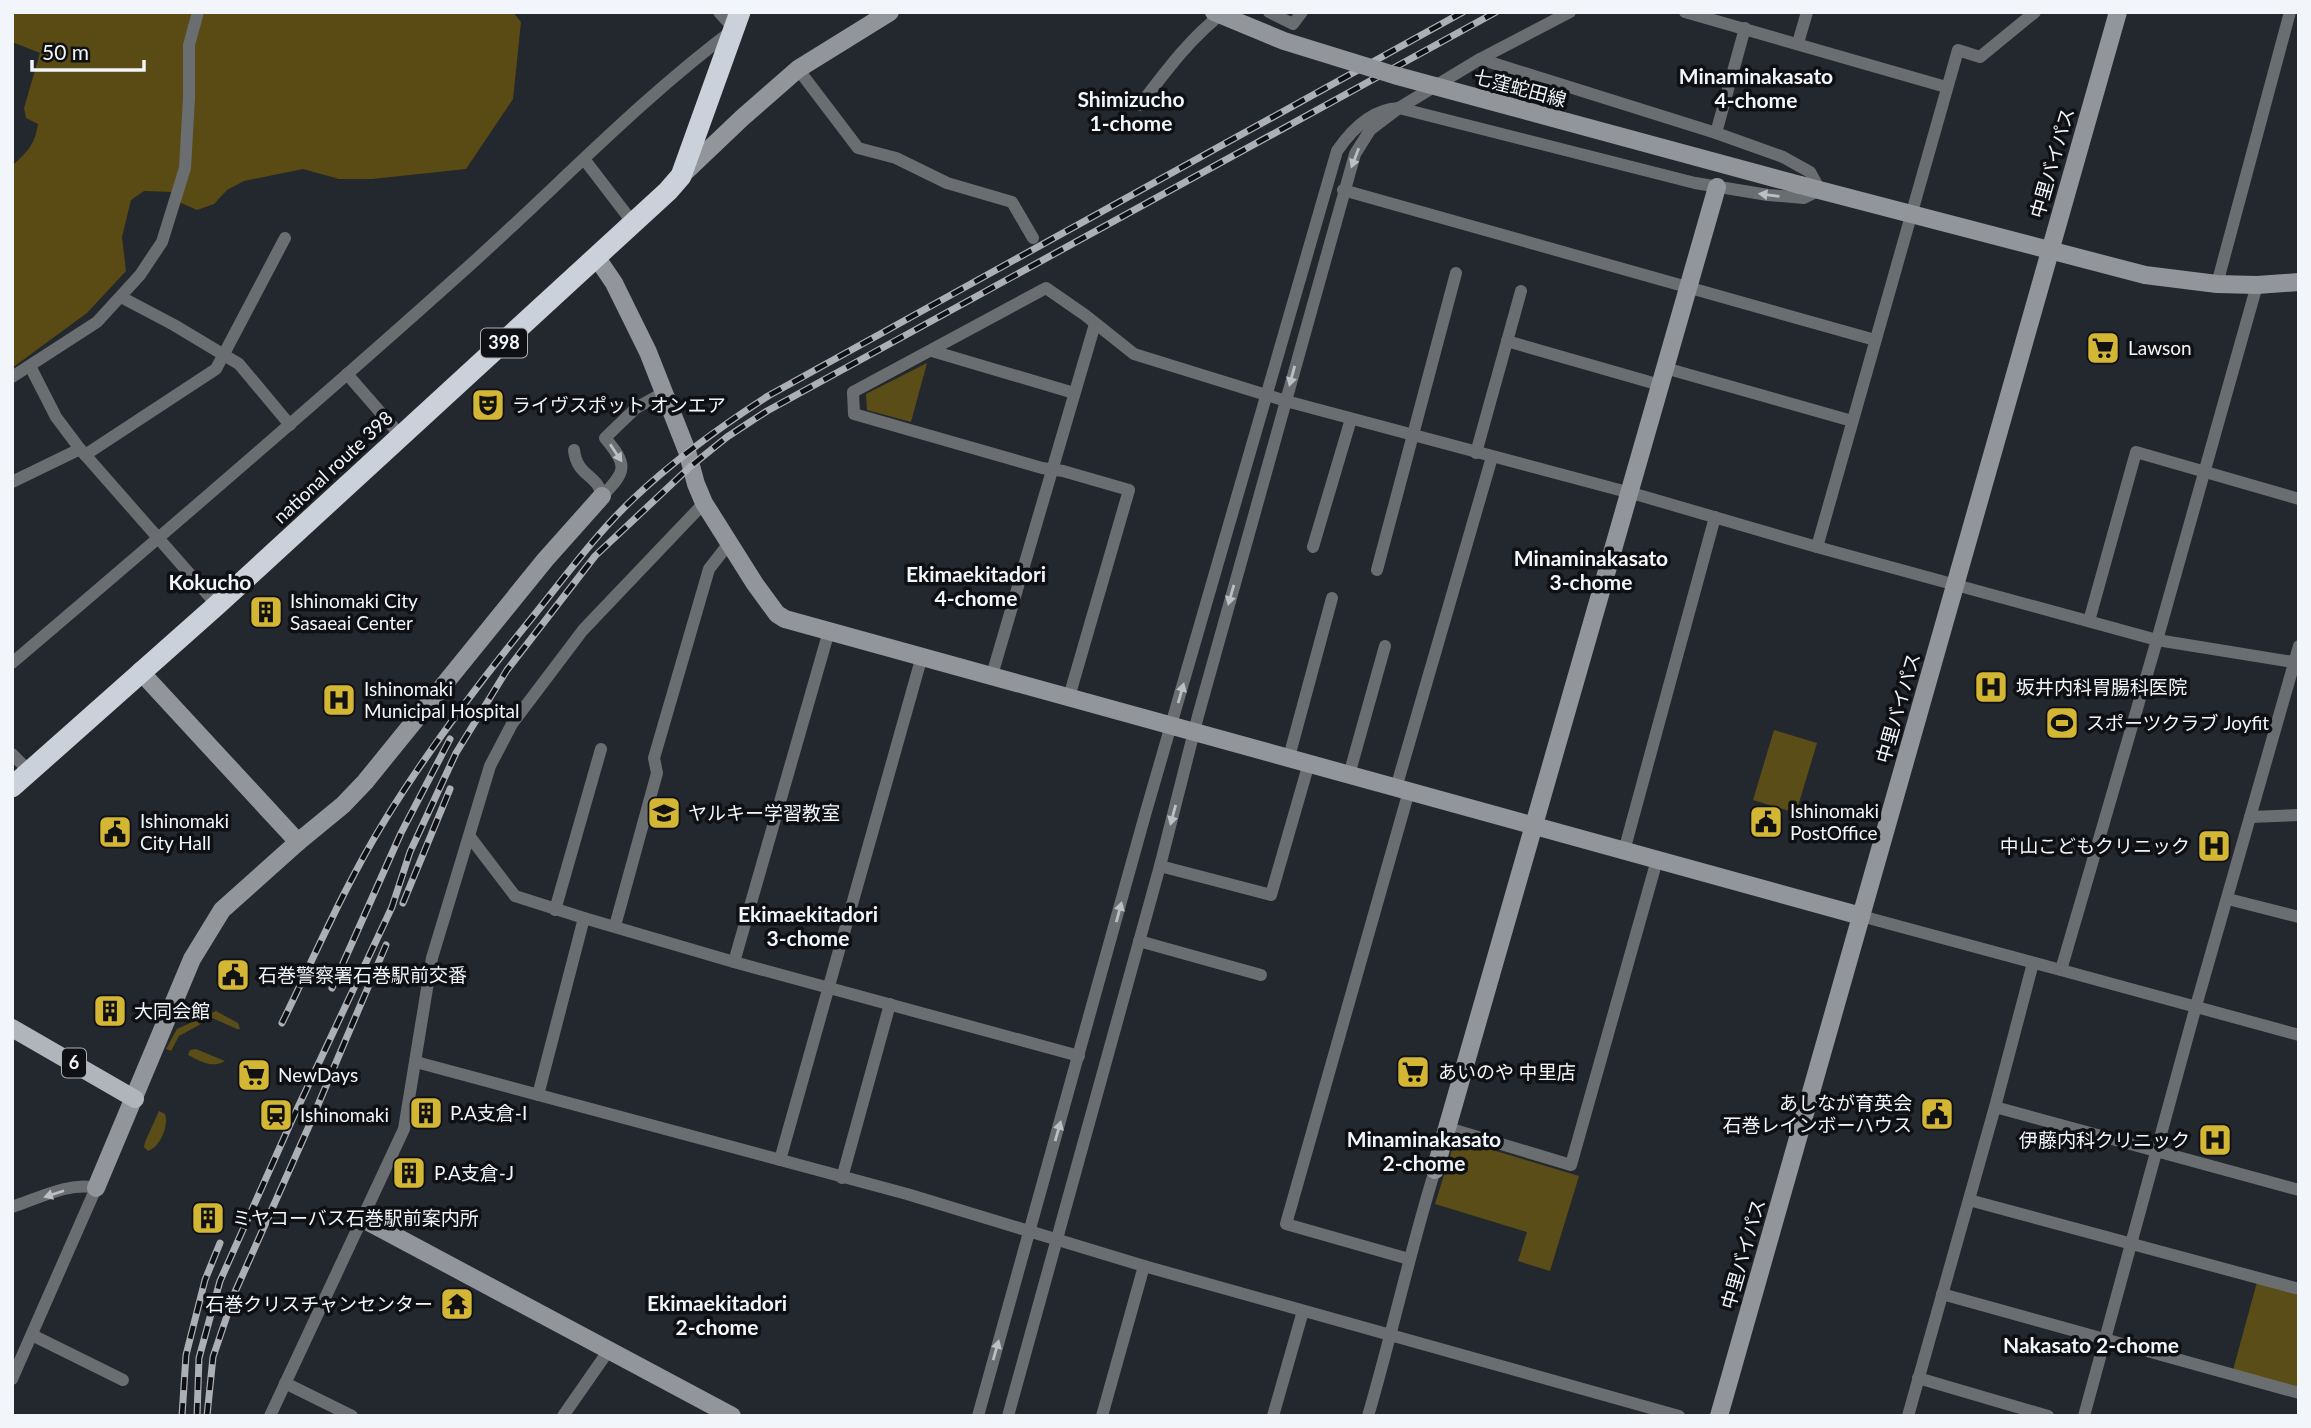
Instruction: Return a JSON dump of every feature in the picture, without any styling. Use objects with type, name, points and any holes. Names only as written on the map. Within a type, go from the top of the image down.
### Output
[{"type":"highway","name":"398","points":[[681,176],[737,21]]},
{"type":"highway","name":"national route 398","points":[[12,786],[216,605],[597,258],[681,176]]},
{"type":"main road","name":"6","points":[[12,1028],[135,1099]]},
{"type":"street","points":[[12,377],[97,322],[140,275],[162,242],[185,168],[189,45],[198,12]]},
{"type":"street","points":[[12,663],[290,425],[539,203],[686,65],[737,21],[719,12]]},
{"type":"street","points":[[681,176],[798,69],[890,12]]},
{"type":"street","name":"七窪蛇田線","points":[[1214,12],[1284,41],[1394,75],[1910,215],[2145,275],[2217,284],[2299,282]]},
{"type":"street","points":[[1140,105],[1169,66],[1202,29],[1225,12]]},
{"type":"street","points":[[1269,12],[1293,24],[1301,12]]},
{"type":"street","points":[[1008,1416],[1343,190],[1362,140],[1370,130],[1399,108],[1480,59],[1570,12]]},
{"type":"street","points":[[1685,12],[1946,87]]},
{"type":"street","points":[[1798,43],[1807,12]]},
{"type":"street","points":[[1816,547],[1958,50],[1980,57],[2035,12]]},
{"type":"street","name":"中里バイパス","points":[[1719,1416],[2118,12]]},
{"type":"street","points":[[2217,284],[2290,12]]},
{"type":"street","points":[[1716,133],[1745,28]]},
{"type":"street","points":[[978,1416],[1145,815],[1337,152],[1356,128],[1368,119],[1384,109],[1399,108],[1717,187],[1804,198],[1820,190],[1810,172],[1783,157],[1716,133],[1480,59]]},
{"type":"street","points":[[798,69],[858,148],[896,158],[947,183],[1012,202],[1033,238]]},
{"type":"street","points":[[708,99],[708,114],[711,120],[730,130]]},
{"type":"street","points":[[584,159],[633,223]]},
{"type":"street","points":[[1368,1416],[1409,1259],[1717,187]]},
{"type":"street","points":[[1343,190],[1875,340]]},
{"type":"street","points":[[12,482],[82,452],[216,369],[285,238]]},
{"type":"street","points":[[597,258],[614,283],[648,352],[687,451],[695,484],[704,503],[755,584],[777,614],[785,619],[2299,1035]]},
{"type":"street","points":[[1377,570],[1456,273]]},
{"type":"street","points":[[2061,970],[2256,285]]},
{"type":"street","points":[[1069,697],[1129,489],[854,414],[853,393],[1046,288],[1134,354],[1265,395],[2157,640],[2296,663]]},
{"type":"street","points":[[1476,453],[1521,291]]},
{"type":"street","points":[[121,297],[240,364],[290,425]]},
{"type":"street","points":[[992,676],[1095,324]]},
{"type":"street","points":[[1507,341],[1852,421]]},
{"type":"street","points":[[932,351],[1074,393]]},
{"type":"street","points":[[30,366],[56,417],[82,452],[216,605]]},
{"type":"street","points":[[347,374],[401,436]]},
{"type":"street","points":[[12,1379],[135,1099],[192,959],[206,934],[222,910],[343,805],[365,782],[545,560],[617,481],[623,465],[620,455],[605,438],[636,408],[663,393]]},
{"type":"street","points":[[1313,547],[1351,419]]},
{"type":"street","points":[[574,450],[578,468],[597,483],[601,496]]},
{"type":"street","points":[[2089,621],[2136,452],[2299,499]]},
{"type":"street","points":[[1409,1259],[1286,1224],[1492,457]]},
{"type":"street","points":[[270,1416],[404,1129],[432,958],[490,766],[512,724],[583,630],[704,503]]},
{"type":"street","points":[[1624,851],[1716,517]]},
{"type":"street","points":[[615,926],[657,773],[654,758],[709,569],[730,542]]},
{"type":"street","points":[[1289,757],[1332,598]]},
{"type":"street","points":[[734,962],[829,631]]},
{"type":"street","points":[[1349,775],[1385,646]]},
{"type":"street","points":[[2084,1416],[2196,1006],[2299,646]]},
{"type":"street","points":[[780,1160],[922,656]]},
{"type":"street","points":[[140,671],[298,842]]},
{"type":"street","points":[[555,910],[601,750]]},
{"type":"street","points":[[12,754],[29,771]]},
{"type":"street","points":[[1160,866],[1271,895],[1309,763]]},
{"type":"street","points":[[2250,817],[2299,816]]},
{"type":"street","points":[[470,837],[510,892],[555,910],[1079,1056]]},
{"type":"street","points":[[1448,1128],[1571,1165],[1657,860]]},
{"type":"street","points":[[2228,899],[2299,917]]},
{"type":"street","points":[[538,1094],[584,918]]},
{"type":"street","points":[[1139,942],[1261,975]]},
{"type":"street","points":[[1908,1416],[2033,963]]},
{"type":"street","points":[[842,1178],[890,1004]]},
{"type":"street","points":[[416,1062],[907,1194],[1144,1266],[1679,1416]]},
{"type":"street","points":[[1995,1107],[2299,1190]]},
{"type":"street","points":[[12,1208],[68,1189],[86,1185],[96,1188]]},
{"type":"street","points":[[1969,1200],[2299,1289]]},
{"type":"street","points":[[363,1219],[732,1416]]},
{"type":"street","points":[[1102,1416],[1144,1266]]},
{"type":"street","points":[[1942,1294],[2299,1393]]},
{"type":"street","points":[[1273,1416],[1303,1311]]},
{"type":"street","points":[[32,1335],[123,1380]]},
{"type":"street","points":[[563,1416],[609,1350]]},
{"type":"street","points":[[1918,1378],[2048,1416]]},
{"type":"street","points":[[285,1383],[352,1416]]},
{"type":"shaded area","points":[[12,12],[513,12],[521,22],[513,99],[466,169],[372,179],[339,179],[303,169],[244,181],[227,190],[214,204],[197,210],[179,202],[173,192],[144,191],[131,200],[122,237],[126,271],[87,313],[12,368],[12,166],[30,148],[37,131],[38,124],[26,118],[24,108],[40,53],[12,42]]},
{"type":"shaded area","points":[[927,363],[911,422],[867,410],[866,394]]},
{"type":"shaded area","points":[[1774,730],[1817,743],[1796,813],[1753,800]]},
{"type":"shaded area","points":[[216,1011],[238,1023],[240,1029],[212,1018],[179,1036],[171,1051],[166,1049],[177,1029]]},
{"type":"shaded area","points":[[196,1049],[225,1061],[211,1064],[188,1055],[190,1050]]},
{"type":"shaded area","points":[[159,1111],[165,1114],[165,1130],[160,1141],[148,1151],[144,1147],[145,1142]]},
{"type":"shaded area","points":[[1459,1140],[1579,1176],[1550,1271],[1518,1261],[1527,1232],[1435,1204],[1454,1143]]},
{"type":"shaded area","points":[[2257,1282],[2299,1294],[2299,1388],[2233,1370]]},
{"type":"railway","points":[[282,1023],[357,870],[401,794],[436,743],[593,542],[619,513],[665,470],[768,396],[1463,12]]},
{"type":"railway","points":[[197,1416],[199,1358],[220,1281],[392,907],[410,852],[456,753],[507,670],[595,556],[691,466],[727,437],[767,411],[1496,12]]},
{"type":"railway","points":[[332,988],[401,833],[450,739]]},
{"type":"railway","points":[[403,903],[450,789]]},
{"type":"railway","points":[[207,1416],[213,1357],[235,1292],[386,945]]},
{"type":"railway","points":[[182,1416],[186,1355],[205,1280],[220,1243]]},
{"type":"place","name":"Lawson","points":[[2103,348]]},
{"type":"place","name":"ライヴスポット オンエア","points":[[488,405]]},
{"type":"place","name":"Ishinomaki City Sasaeai Center","points":[[266,612]]},
{"type":"place","name":"坂井内科胃腸科医院","points":[[1991,687]]},
{"type":"place","name":"Ishinomaki Municipal Hospital","points":[[339,700]]},
{"type":"place","name":"スポーツクラブ Joyfit","points":[[2062,723]]},
{"type":"place","name":"ヤルキー学習教室","points":[[664,813]]},
{"type":"place","name":"Ishinomaki PostOffice","points":[[1766,822]]},
{"type":"place","name":"Ishinomaki City Hall","points":[[115,832]]},
{"type":"place","name":"中山こどもクリニック","points":[[2214,846]]},
{"type":"place","name":"石巻警察署石巻駅前交番","points":[[233,975]]},
{"type":"place","name":"大同会館","points":[[110,1011]]},
{"type":"place","name":"あいのや 中里店","points":[[1413,1072]]},
{"type":"place","name":"NewDays","points":[[254,1075]]},
{"type":"place","name":"P.A支倉-I","points":[[426,1113]]},
{"type":"place","name":"あしなが育英会 石巻レインボーハウス","points":[[1937,1114]]},
{"type":"place","name":"Ishinomaki","points":[[276,1115]]},
{"type":"place","name":"伊藤内科クリニック","points":[[2215,1140]]},
{"type":"place","name":"P.A支倉-J","points":[[409,1173]]},
{"type":"place","name":"ミヤコーバス石巻駅前案内所","points":[[208,1218]]},
{"type":"place","name":"石巻クリスチャンセンター","points":[[457,1304]]},
{"type":"district","name":"Minaminakasato 4-chome","points":[[1756,89]]},
{"type":"district","name":"Shimizucho 1-chome","points":[[1131,112]]},
{"type":"district","name":"Minaminakasato 3-chome","points":[[1591,571]]},
{"type":"district","name":"Kokucho","points":[[210,583]]},
{"type":"district","name":"Ekimaekitadori 4-chome","points":[[976,587]]},
{"type":"district","name":"Ekimaekitadori 3-chome","points":[[808,927]]},
{"type":"district","name":"Minaminakasato 2-chome","points":[[1424,1152]]},
{"type":"district","name":"Ekimaekitadori 2-chome","points":[[717,1316]]},
{"type":"district","name":"Nakasato 2-chome","points":[[2091,1346]]}]
